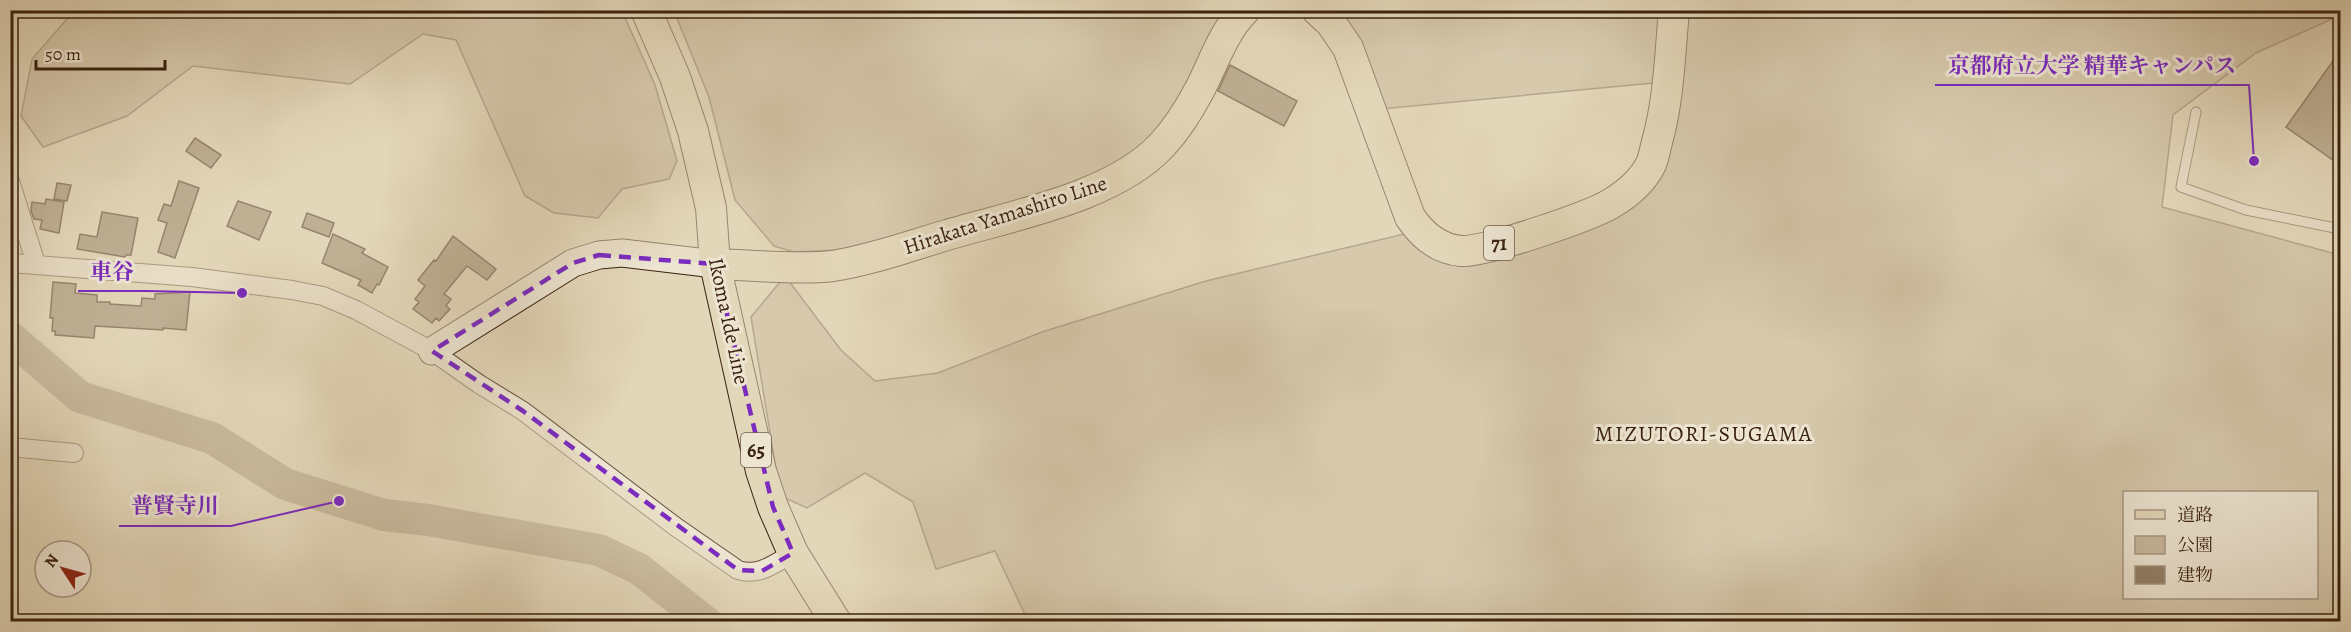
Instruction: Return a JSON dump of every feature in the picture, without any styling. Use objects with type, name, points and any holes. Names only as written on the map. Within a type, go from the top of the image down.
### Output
[{"type":"main road","name":"Ikoma Ide Line","points":[[646,10],[675,77],[693,131],[711,208],[715,264],[761,471],[773,507],[793,553],[836,621]]},
{"type":"main road","name":"Hirakata Yamashiro Line","points":[[715,264],[832,266],[1059,202],[1108,184],[1137,167],[1173,131],[1200,90],[1225,37],[1245,10]]},
{"type":"main road","name":"71","points":[[1317,10],[1331,23],[1348,48],[1410,217],[1428,239],[1445,248],[1462,251],[1470,251],[1536,232],[1600,209],[1622,196],[1642,176],[1651,164],[1664,117],[1674,10]]},
{"type":"street","points":[[10,181],[36,264]]},
{"type":"street","points":[[432,351],[573,263],[590,257],[622,253],[715,264]]},
{"type":"street","points":[[10,263],[192,277],[323,296],[356,309],[432,351],[523,411],[676,527],[738,570],[754,573],[793,553]]},
{"type":"street","points":[[10,447],[74,453]]},
{"type":"lane","points":[[2196,112],[2181,187],[2246,210],[2340,230]]},
{"type":"highlighted area","points":[[599,255],[715,264],[773,507],[793,553],[762,571],[738,570],[523,411],[432,351],[573,263]]},
{"type":"green space","points":[[74,11],[622,11],[655,85],[677,161],[669,179],[622,189],[598,218],[554,213],[525,196],[456,40],[423,34],[350,84],[193,66],[127,116],[43,147],[21,116],[32,59]]},
{"type":"green space","points":[[674,11],[1230,11],[1191,85],[1153,137],[1103,175],[877,244],[835,250],[794,252],[774,246],[735,200],[709,97]]},
{"type":"green space","points":[[1334,11],[1662,11],[1653,83],[1381,109]]},
{"type":"green space","points":[[1684,11],[2338,11],[2332,19],[2256,53],[2173,115],[2162,207],[2340,255],[2340,621],[1028,621],[995,551],[936,569],[913,502],[865,473],[807,508],[785,498],[777,475],[751,317],[785,276],[841,350],[875,381],[938,373],[1042,332],[1206,281],[1404,234],[1426,254],[1442,262],[1461,266],[1471,266],[1541,246],[1629,206]]},
{"type":"building","points":[[2340,51],[2340,165],[2286,127]]},
{"type":"building","points":[[1230,65],[1297,101],[1284,126],[1218,91]]},
{"type":"building","points":[[195,138],[221,155],[211,168],[186,151]]},
{"type":"building","points":[[179,181],[199,188],[175,258],[158,252],[167,223],[158,220],[164,204],[171,206]]},
{"type":"building","points":[[57,183],[71,185],[67,201],[54,199]]},
{"type":"building","points":[[46,199],[64,202],[59,233],[40,229],[42,220],[34,219],[31,211],[32,202],[45,204]]},
{"type":"building","points":[[238,201],[271,212],[259,240],[227,226]]},
{"type":"building","points":[[102,212],[138,218],[131,255],[125,257],[77,249],[80,234],[97,237]]},
{"type":"building","points":[[307,213],[334,223],[329,237],[302,227]]},
{"type":"building","points":[[333,234],[365,249],[362,253],[388,267],[372,293],[358,285],[361,280],[322,263]]},
{"type":"building","points":[[453,236],[496,269],[487,280],[467,266],[444,294],[451,299],[446,306],[450,309],[439,321],[436,318],[432,323],[413,309],[419,302],[415,299],[425,286],[418,280],[434,260],[436,261]]},
{"type":"building","points":[[53,282],[76,284],[75,293],[97,295],[97,302],[110,302],[110,304],[141,306],[142,298],[155,299],[155,294],[190,292],[186,330],[95,326],[94,338],[55,335],[55,331],[52,331],[53,318],[50,318]]},
{"type":"waterway","points":[[10,337],[80,397],[212,438],[285,484],[384,515],[428,520],[599,550],[639,569],[706,622]]},
{"type":"place","name":"京都府立大学 精華キャンパス","points":[[2254,161]]},
{"type":"place","name":"車谷","points":[[242,293]]},
{"type":"place","name":"普賢寺川","points":[[339,501]]},
{"type":"district","name":"MIZUTORI-SUGAMA","points":[[1704,433]]}]
